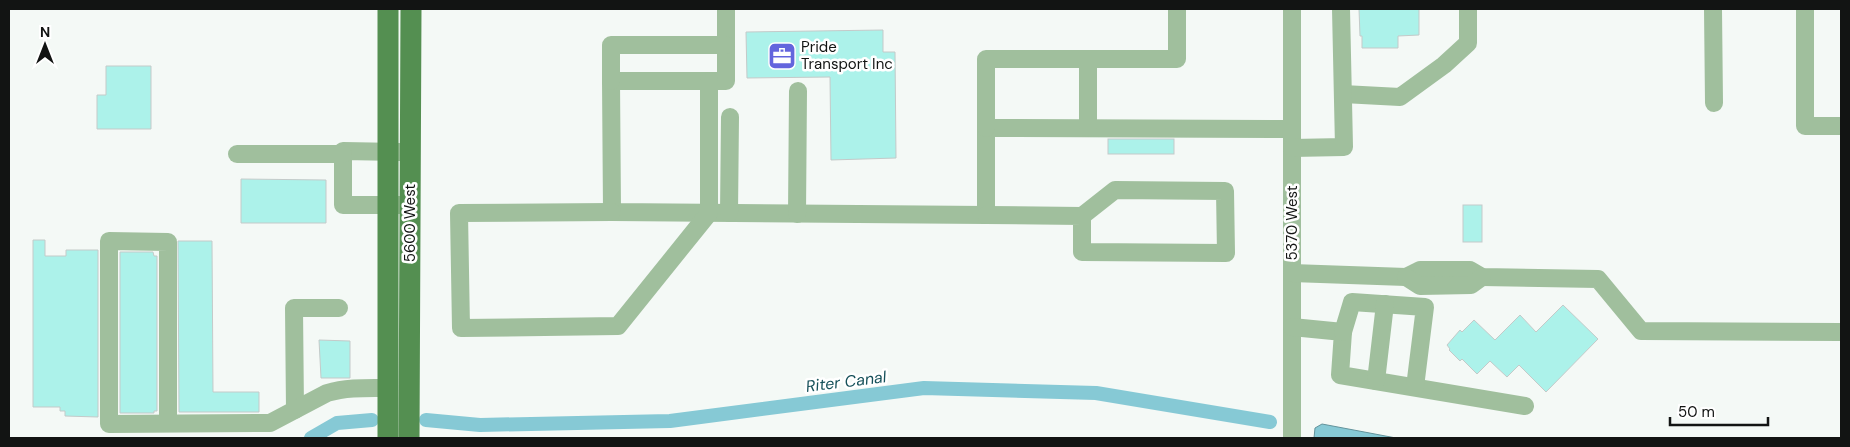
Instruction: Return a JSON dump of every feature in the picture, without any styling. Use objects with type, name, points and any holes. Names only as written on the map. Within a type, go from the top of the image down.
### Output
[{"type":"main road","name":"5600 West","points":[[388,9],[388,438]]},
{"type":"main road","name":"5600 West","points":[[409,438],[411,9]]},
{"type":"street","points":[[611,81],[726,80],[726,9]]},
{"type":"street","points":[[986,215],[986,59],[1177,59],[1177,9]]},
{"type":"street","name":"5370 West","points":[[1292,9],[1292,438]]},
{"type":"street","points":[[1292,148],[1344,147],[1341,9]]},
{"type":"street","points":[[1343,94],[1400,97],[1444,64],[1468,43],[1468,9]]},
{"type":"street","points":[[1713,9],[1714,102]]},
{"type":"street","points":[[1806,9],[1805,126],[1841,126]]},
{"type":"street","points":[[612,212],[611,45],[726,45]]},
{"type":"street","points":[[1088,59],[1088,128]]},
{"type":"street","points":[[709,81],[708,213],[618,326],[461,328],[459,213],[612,212],[708,213],[729,213],[797,214],[1082,216],[1116,190],[1225,191],[1226,253],[1082,252],[1082,216]]},
{"type":"street","points":[[797,214],[798,91]]},
{"type":"street","points":[[729,213],[730,117]]},
{"type":"street","points":[[986,128],[1292,129]]},
{"type":"street","points":[[237,154],[343,154],[343,151],[410,152]]},
{"type":"street","points":[[343,154],[343,205],[410,205]]},
{"type":"street","points":[[168,423],[168,242],[109,241],[109,424],[270,423],[337,390],[388,388]]},
{"type":"street","points":[[1292,273],[1406,277],[1420,286],[1471,285],[1482,277],[1598,279],[1641,331],[1841,332]]},
{"type":"street","points":[[1415,387],[1425,306],[1352,302],[1343,332],[1340,375],[1525,406]]},
{"type":"street","points":[[1376,380],[1385,304]]},
{"type":"street","points":[[295,410],[294,308],[339,308]]},
{"type":"street","points":[[1292,327],[1343,332]]},
{"type":"water","points":[[1322,424],[1396,438],[1314,438],[1315,428]]},
{"type":"building","points":[[1359,9],[1419,9],[1419,35],[1398,36],[1398,48],[1362,48]]},
{"type":"building","points":[[883,30],[883,52],[895,52],[896,158],[831,160],[830,77],[747,78],[746,32]]},
{"type":"building","points":[[106,66],[151,66],[151,129],[97,129],[97,95],[106,95]]},
{"type":"building","points":[[1108,139],[1174,139],[1174,154],[1108,154]]},
{"type":"building","points":[[241,179],[326,180],[326,223],[241,223]]},
{"type":"building","points":[[1463,205],[1482,205],[1482,242],[1463,242]]},
{"type":"building","points":[[33,240],[45,240],[45,256],[66,256],[66,250],[98,250],[98,417],[65,416],[65,411],[60,411],[60,407],[33,407]]},
{"type":"building","points":[[178,241],[212,241],[213,392],[259,392],[259,412],[179,412]]},
{"type":"building","points":[[120,252],[153,252],[154,256],[157,256],[157,411],[154,411],[154,413],[120,413]]},
{"type":"building","points":[[1563,305],[1598,339],[1546,392],[1519,365],[1507,377],[1490,361],[1477,374],[1462,359],[1460,361],[1449,350],[1447,345],[1460,330],[1462,332],[1474,320],[1495,340],[1520,315],[1536,332]]},
{"type":"building","points":[[319,340],[350,341],[350,378],[321,378]]},
{"type":"waterway","name":"Riter Canal","points":[[426,420],[480,425],[670,421],[924,388],[1096,393],[1270,422]]},
{"type":"waterway","name":"Riter Canal","points":[[311,438],[337,423],[372,420]]},
{"type":"place","name":"Pride Transport Inc","points":[[782,56]]}]
